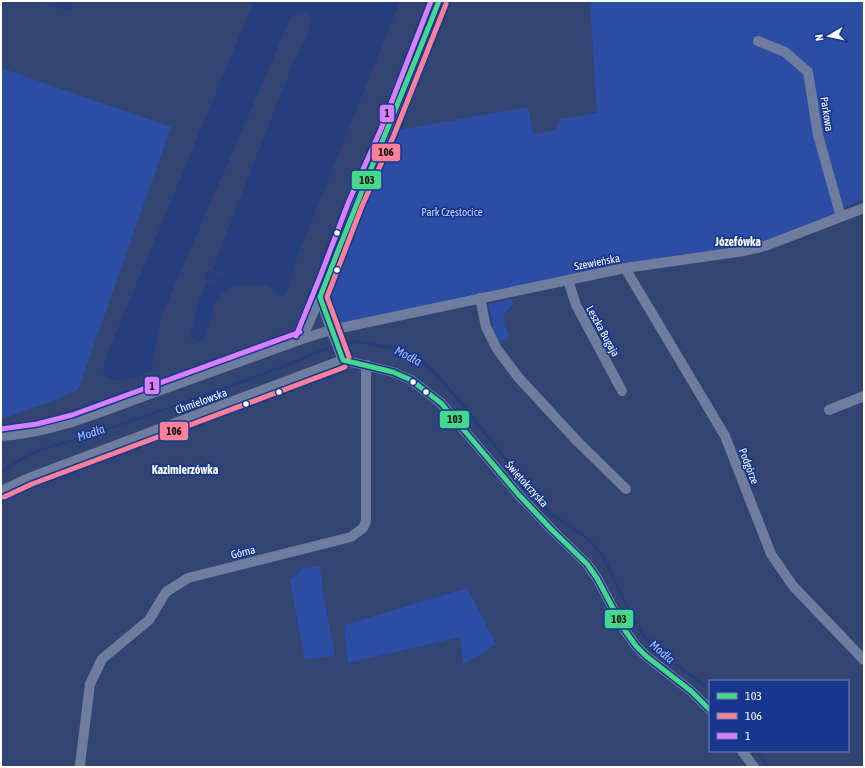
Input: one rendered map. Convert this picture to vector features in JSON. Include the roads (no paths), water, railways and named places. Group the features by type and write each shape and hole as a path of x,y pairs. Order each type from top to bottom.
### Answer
{"street":[{"path":"302,339 439,1"},
{"name":"Parkowa","path":"758,41 785,52 808,72 818,134 841,217"},
{"name":"Szewieńska","path":"1,436 50,429 302,339 333,334 480,298 625,268 744,251 765,246 864,208"},
{"name":"Podgórze","path":"625,268 725,436 771,554 793,586 864,660"},
{"name":"Leszka Bugaja","path":"568,280 576,305 622,391"},
{"path":"320,297 344,360"},
{"path":"480,298 486,327 498,349 518,377 572,436 626,489"},
{"name":"Świętokrzyska","path":"344,360 393,372 411,380 441,403 519,496 587,564 597,578 624,629 636,646 646,656 691,690 709,709"},
{"name":"Chmielowska","path":"1,491 29,478 344,360"},
{"name":"Górna","path":"80,765 90,684 102,659 149,620 166,592 188,578 352,537 363,528 366,521 367,365"},
{"path":"829,410 864,396"},
{"path":"743,752 754,767"}],"waterway":[{"name":"Modła","path":"340,344 359,342 401,350 423,362 436,374 463,405 542,506 554,516 581,533 597,548 632,616 650,643 657,650 709,689"},
{"name":"Modła","path":"1,472 37,451 160,411 289,365 335,346"},
{"name":"Modła","path":"758,752 768,767"}],"district":[{"name":"Józefówka","path":"738,242"},
{"name":"Kazimierzówka","path":"185,470"}],"park label":[{"name":"Park Częstocice","path":"452,212"}]}
